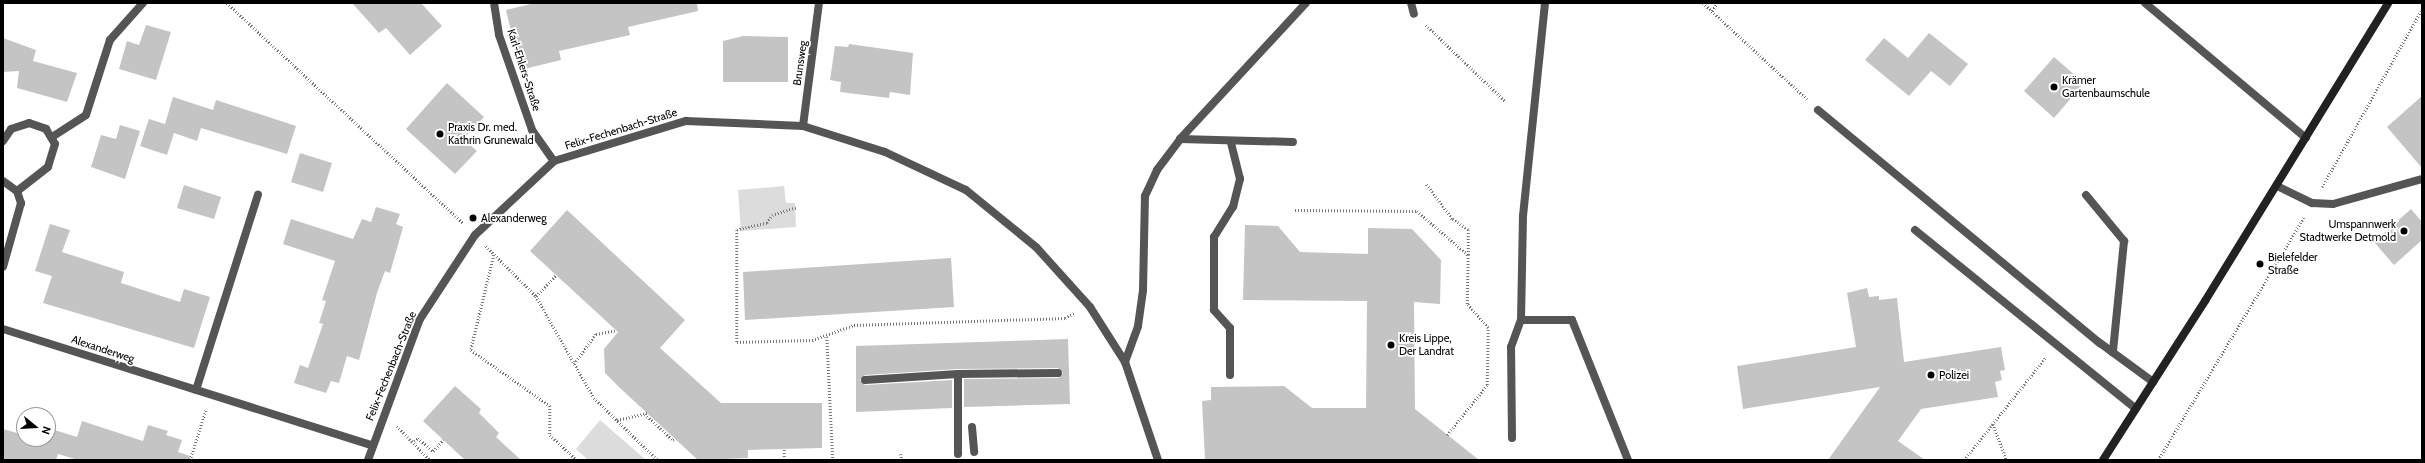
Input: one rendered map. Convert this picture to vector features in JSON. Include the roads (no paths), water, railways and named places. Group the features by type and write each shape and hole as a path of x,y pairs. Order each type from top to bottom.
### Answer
{"main road":[{"path":"2103,460 2277,186 2388,3"}],"street":[{"name":"Karl-Ehlers-Straße","path":"494,3 499,35 532,130 554,161"},
{"name":"Brunsweg","path":"803,126 819,3"},
{"path":"1125,362 1138,326 1143,290 1145,196 1157,170 1180,139 1306,3"},
{"path":"1411,3 1414,14"},
{"path":"1512,438 1511,347 1522,320 1523,216 1545,3"},
{"path":"2145,3 2306,138"},
{"path":"52,137 86,115 110,40 143,4"},
{"path":"1818,110 2113,352 2153,382"},
{"name":"Felix-Fechenbach-Straße","path":"368,460 372,445 420,319 475,235 554,161 686,122 803,126 885,152 966,190 1036,247 1090,307 1125,362 1158,460"},
{"path":"3,141 11,129 29,123 38,125 52,137 55,152 48,167 17,191"},
{"path":"1180,139 1231,142 1293,142"},
{"path":"1230,375 1230,328 1214,310 1214,237 1233,206 1240,179 1231,142"},
{"path":"2277,186 2312,203 2333,204 2422,179"},
{"path":"3,180 17,191 20,209 3,267"},
{"path":"196,390 258,195"},
{"path":"2086,195 2124,241 2113,352"},
{"path":"1915,230 2055,347 2136,409"},
{"path":"1522,320 1572,320 1628,460"},
{"name":"Alexanderweg","path":"3,329 372,445"},
{"path":"864,380 958,374 1058,373"},
{"path":"958,374 958,454"},
{"path":"972,427 974,452"}],"place":[{"name":"Krämer Gartenbaumschule","path":"2054,87"},
{"name":"Praxis Dr. med. Kathrin Grunewald","path":"440,134"},
{"name":"Alexanderweg","path":"473,218"},
{"name":"Umspannwerk Stadtwerke Detmold","path":"2404,231"},
{"name":"Bielefelder Straße","path":"2260,264"},
{"name":"Kreis Lippe, Der Landrat","path":"1391,345"},
{"name":"Polizei","path":"1931,375"}]}
